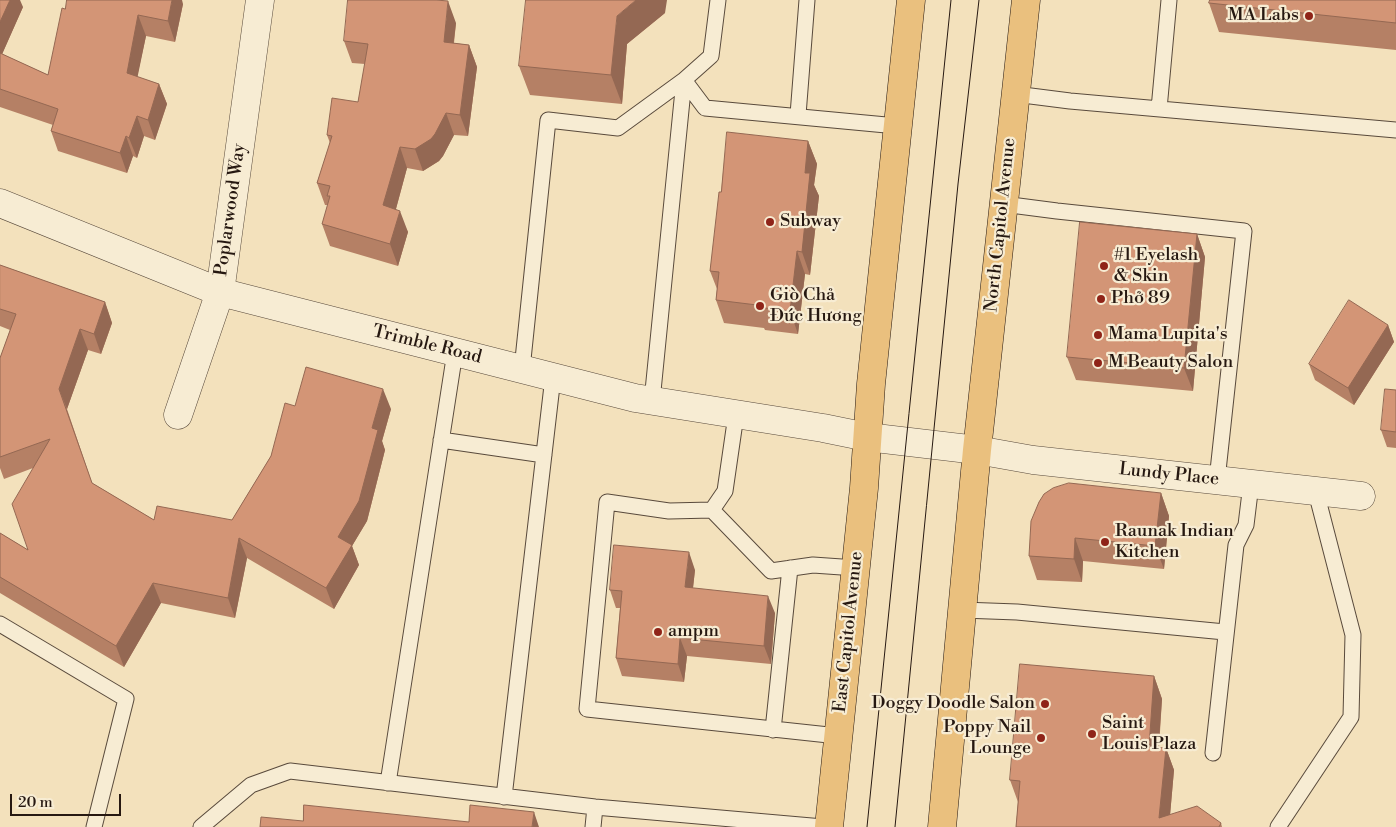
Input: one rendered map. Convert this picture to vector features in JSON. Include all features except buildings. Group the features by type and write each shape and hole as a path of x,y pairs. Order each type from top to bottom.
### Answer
{"main road":[{"path":"867,437 911,0"},
{"name":"North Capitol Avenue","path":"977,450 1026,0"},
{"name":"East Capitol Avenue","path":"829,827 856,568 867,437"},
{"path":"942,827 977,450"}],"street":[{"name":"Poplarwood Way","path":"178,415 220,292 260,0"},
{"name":"Trimble Road","path":"0,203 220,292 652,401 867,437"},
{"name":"Lundy Place","path":"867,437 977,450 1034,460 1361,496"}],"lane":[{"path":"522,369 548,120 618,128 684,80 711,56 718,0"},
{"path":"798,115 807,0"},
{"path":"1159,109 1170,0"},
{"path":"684,80 705,108 798,115 897,126"},
{"path":"652,401 684,80"},
{"path":"1015,94 1070,102 1396,130"},
{"path":"1003,204 1244,231 1216,480"},
{"path":"388,783 455,352"},
{"path":"504,796 553,377"},
{"path":"712,510 725,492 736,415"},
{"path":"441,440 544,455"},
{"path":"1212,753 1236,544 1246,525 1251,484"},
{"path":"1278,827 1351,717 1353,635 1316,492"},
{"path":"838,736 587,709 607,502 668,511 712,510 771,571 813,565 856,568"},
{"path":"774,730 790,568"},
{"path":"962,610 1017,612 1225,632"},
{"path":"0,624 126,699 94,827"},
{"path":"201,827 251,785 290,771 595,807 823,827"},
{"path":"593,827 595,807"}],"tram line":[{"path":"867,827 951,0"},
{"path":"895,827 958,184 979,0"}],"place":[{"name":"MA Labs","path":"1309,16"},
{"name":"Subway","path":"770,222"},
{"name":"#1 Eyelash & Skin","path":"1104,266"},
{"name":"Phở 89","path":"1101,299"},
{"name":"Giò Chả Đức Hương","path":"760,306"},
{"name":"Mama Lupita's","path":"1098,335"},
{"name":"M Beauty Salon","path":"1098,363"},
{"name":"Raunak Indian Kitchen","path":"1105,542"},
{"name":"ampm","path":"658,632"},
{"name":"Doggy Doodle Salon","path":"1045,704"},
{"name":"Saint Louis Plaza","path":"1092,734"},
{"name":"Poppy Nail Lounge","path":"1041,738"}]}
